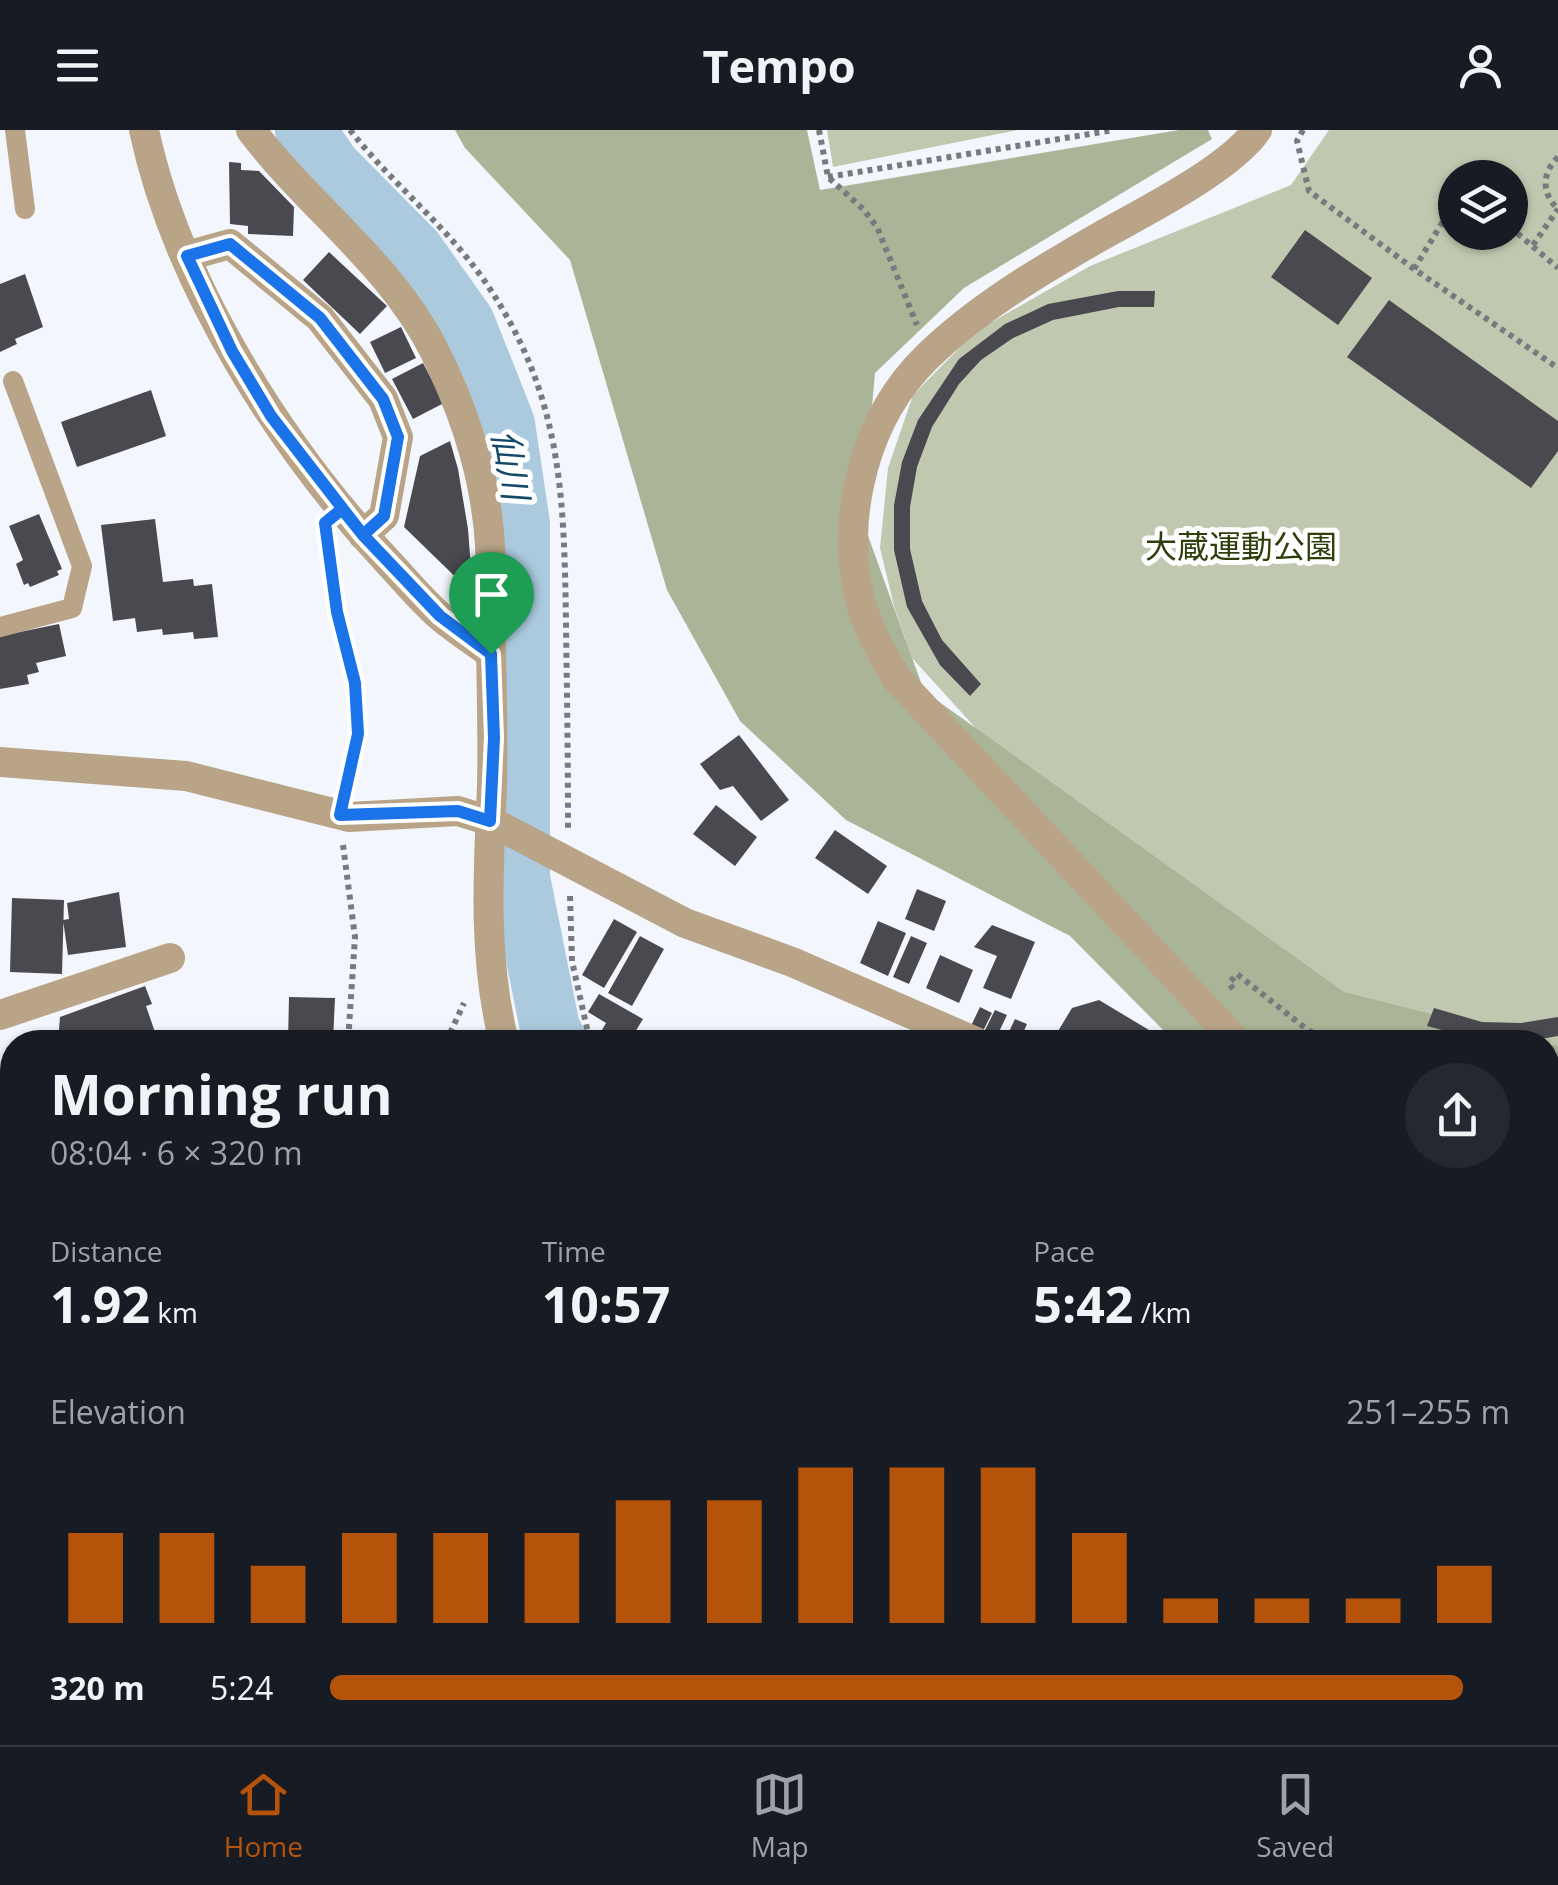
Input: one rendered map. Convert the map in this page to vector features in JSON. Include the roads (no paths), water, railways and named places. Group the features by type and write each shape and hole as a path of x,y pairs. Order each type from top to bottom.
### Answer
{"street":[{"path":"144,130 187,256 232,351 271,416 363,535 440,616 491,654"},
{"path":"251,130 286,175 367,254 389,281 433,348 464,416 490,544 494,738 489,965 502,1030"},
{"path":"1225,1030 897,679 875,640 859,596 853,521 868,446 897,396 932,353 1024,280 1180,192 1248,142 1257,130"},
{"path":"187,256 230,244 320,318 383,399 398,437 384,516 363,535"},
{"path":"0,762 186,776 340,815 458,811 490,821 685,922 792,962 948,1030"},
{"path":"0,1015 170,958"}],"lane":[{"path":"14,130 25,209"},
{"path":"0,627 72,608 82,566 13,381"}],"waterway":[{"name":"仙川","path":"305,130 331,167 414,251 465,323 505,424 520,524 520,878 551,1030"}],"park label":[{"name":"大蔵運動公園","path":"1241,547"}]}
